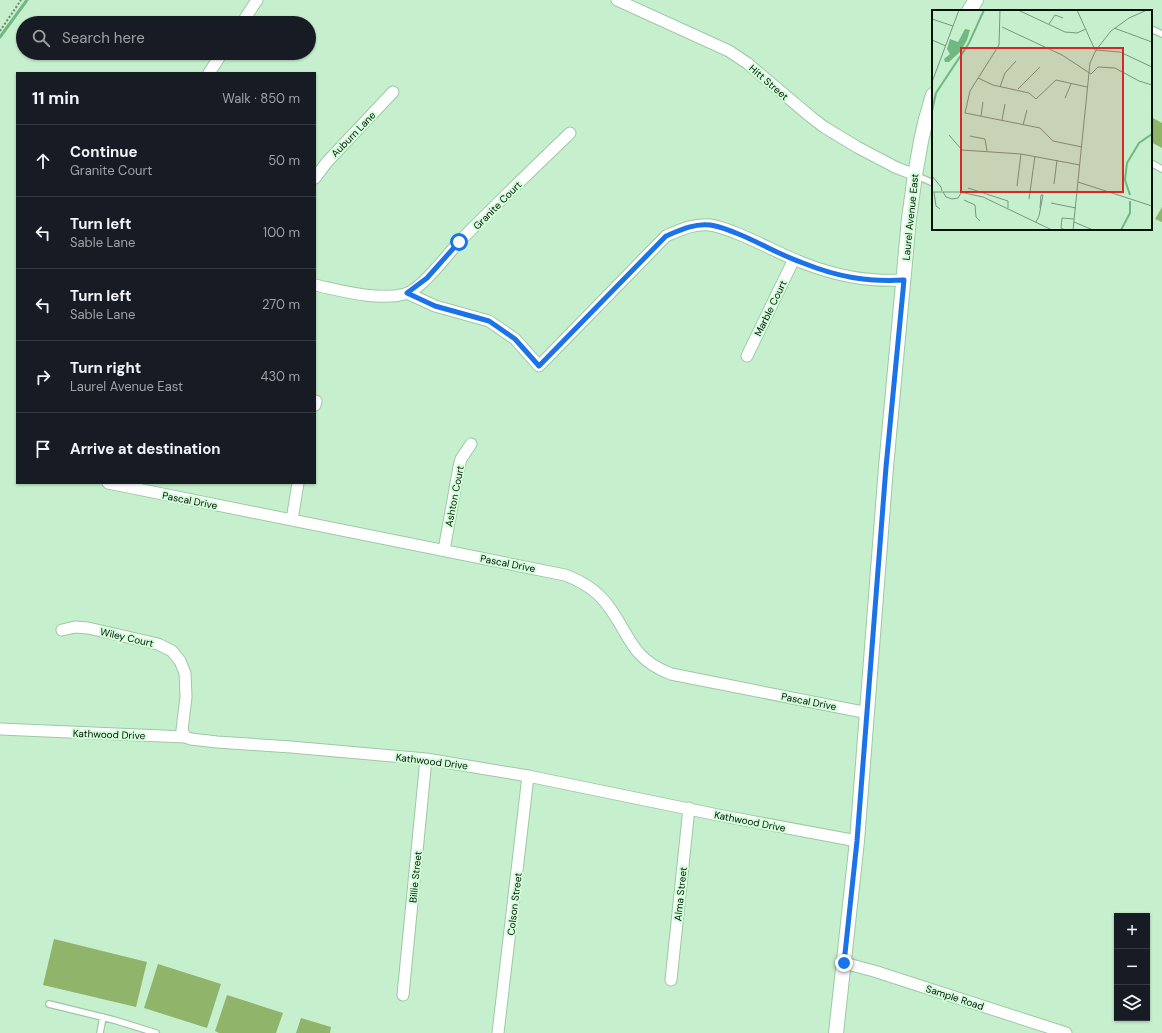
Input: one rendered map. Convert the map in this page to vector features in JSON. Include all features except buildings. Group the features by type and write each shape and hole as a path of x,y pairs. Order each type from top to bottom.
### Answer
{"street":[{"path":"247,16 257,0"},
{"name":"Hitt Street","path":"617,0 729,51 747,63 824,127 870,154 895,167 915,175"},
{"path":"962,0 967,10"},
{"path":"969,10 976,0"},
{"path":"211,72 218,60"},
{"name":"Auburn Lane","path":"316,177 337,151 393,92"},
{"name":"Laurel Avenue East","path":"836,1033 857,841 886,467 909,219 915,175 926,119 932,98"},
{"name":"Granite Court","path":"407,293 427,278 459,242 570,133"},
{"path":"316,285 386,297 407,293 435,306 489,321 515,339 539,366 666,236 685,228 709,225 723,228 814,267 846,277 865,280 904,280"},
{"name":"Marble Court","path":"747,356 794,259"},
{"name":"Ashton Court","path":"444,550 461,459 471,444"},
{"name":"Pascal Drive","path":"118,484 139,486 292,520 553,572 576,580 592,590 605,602 615,615 633,647 641,657 659,670 671,674 868,713"},
{"path":"292,520 298,484"},
{"name":"Wiley Court","path":"62,630 75,627 88,628 158,644 172,651 180,661 185,673 186,697 182,730 185,737"},
{"name":"Kathwood Drive","path":"0,729 185,737 217,742 426,759 528,776 718,815 857,841"},
{"name":"Billie Street","path":"403,994 426,759"},
{"name":"Colson Street","path":"498,1033 528,776"},
{"name":"Alma Street","path":"671,980 689,808"},
{"name":"Sample Road","path":"844,963 1066,1033"}],"lane":[{"path":"1152,29 1162,34"},
{"path":"1152,163 1162,169"},
{"path":"915,175 932,183"},
{"path":"48,1004 103,1017 156,1033"},
{"path":"100,1033 103,1017"}],"path":[{"path":"0,31 21,0"}],"waterway":[{"path":"0,37 27,0"}],"route":[{"path":"459,242 427,278 407,293 435,306 489,321 515,339 539,366 666,236 685,228 709,225 723,228 754,240 802,263 846,277 865,280 904,280 886,467 857,841 844,963"}]}
